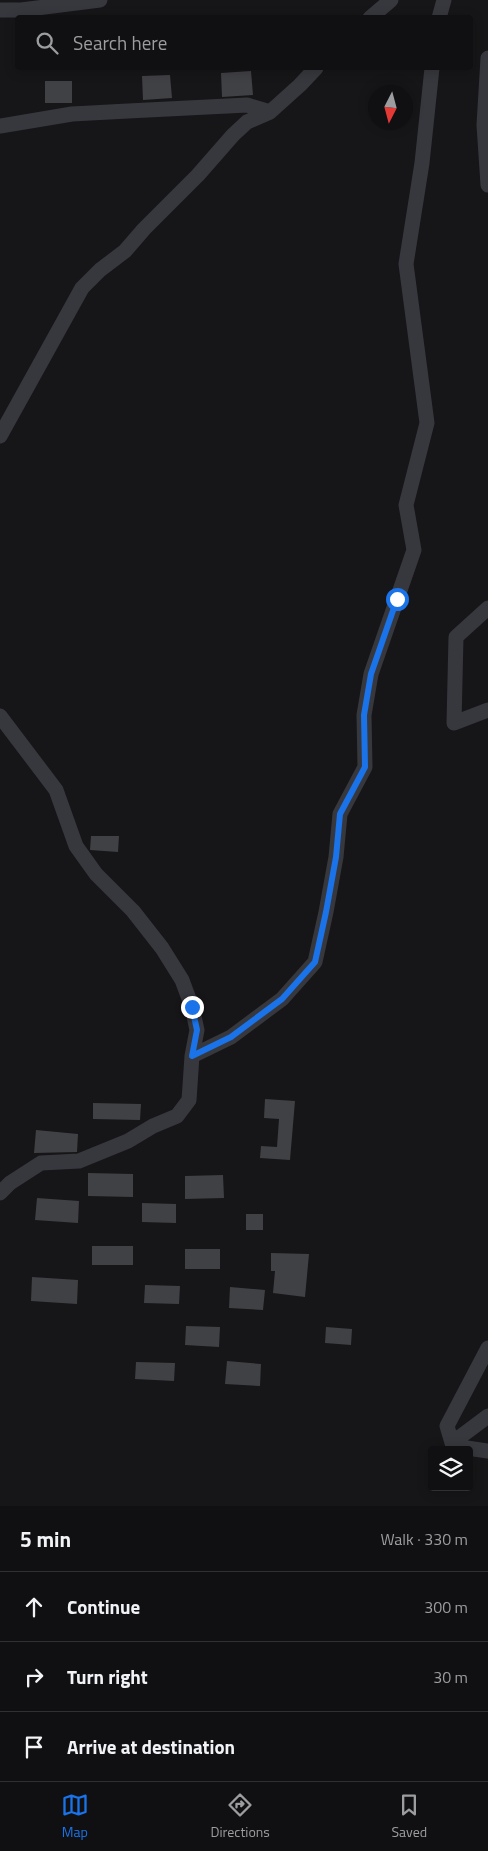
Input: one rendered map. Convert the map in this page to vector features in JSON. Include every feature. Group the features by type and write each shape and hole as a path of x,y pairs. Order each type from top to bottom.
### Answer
{"street":[{"path":"0,10 21,10 100,0"},
{"path":"373,15 390,0"},
{"path":"440,15 444,0"},
{"path":"488,58 484,125 488,185"},
{"path":"0,436 82,288 100,270 125,251 144,229 198,175 233,135 247,122 270,112 314,70"},
{"path":"192,1056 231,1037 282,999 315,962 334,866 340,814 365,767 364,715 371,674 414,550 406,505 427,423 406,264 422,163 432,70"},
{"path":"0,126 72,114 128,111 247,106 270,112"},
{"path":"488,608 456,637 454,723 488,710"},
{"path":"0,716 56,790 76,846 96,874 133,911 162,948 182,980 192,1007 197,1030 192,1056 189,1100 177,1116 154,1126 128,1141 79,1161 41,1163 10,1183 0,1193"},
{"path":"452,1443 447,1426 488,1348"},
{"path":"452,1443 488,1416"},
{"path":"452,1443 467,1448 488,1451"}],"building":[{"path":"251,71 253,95 222,97 221,73"},
{"path":"170,75 172,98 143,100 142,76"},
{"path":"45,81 72,81 72,103 45,103"},
{"path":"91,836 119,836 118,852 90,850"},
{"path":"265,1099 295,1101 290,1160 260,1158 261,1146 277,1147 279,1119 264,1118"},
{"path":"93,1103 141,1104 140,1120 93,1119"},
{"path":"36,1130 78,1134 77,1152 34,1153"},
{"path":"88,1173 133,1174 133,1197 88,1196"},
{"path":"223,1175 224,1198 185,1199 185,1176"},
{"path":"37,1198 79,1201 78,1223 35,1220"},
{"path":"142,1203 176,1204 176,1223 142,1222"},
{"path":"246,1214 263,1214 263,1230 246,1230"},
{"path":"92,1246 133,1246 133,1265 92,1265"},
{"path":"185,1249 220,1249 220,1269 185,1269"},
{"path":"271,1253 309,1254 305,1297 273,1293 275,1271 271,1271"},
{"path":"32,1277 78,1280 77,1304 31,1301"},
{"path":"145,1285 180,1286 179,1304 144,1303"},
{"path":"230,1287 265,1290 263,1310 229,1308"},
{"path":"186,1326 220,1327 219,1347 185,1345"},
{"path":"326,1327 352,1329 351,1345 325,1343"},
{"path":"227,1361 261,1364 260,1386 225,1384"},
{"path":"136,1362 175,1363 174,1381 135,1379"}],"route":[{"path":"192,1007 197,1030 192,1056 231,1037 282,999 315,962 336,857 340,814 365,767 364,715 371,674 397,599"}]}
